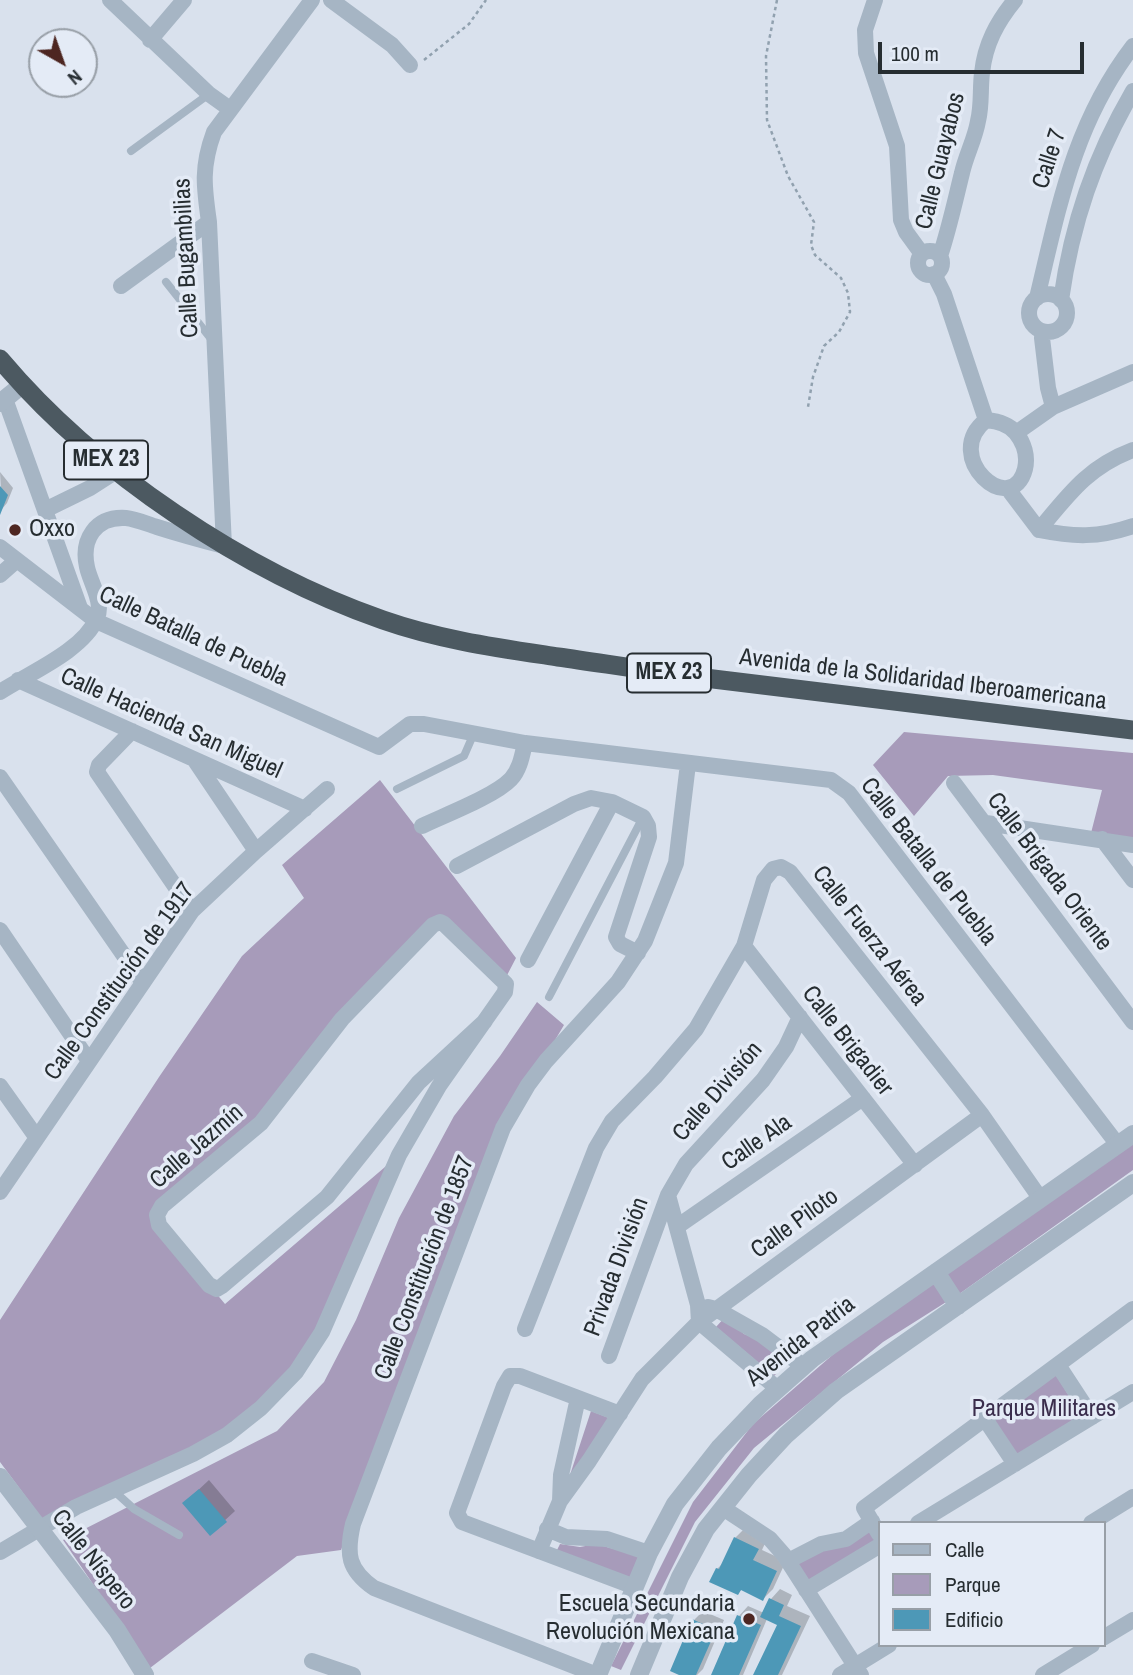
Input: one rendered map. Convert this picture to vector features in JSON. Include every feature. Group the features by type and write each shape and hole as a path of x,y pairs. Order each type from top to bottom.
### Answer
{"highway":[{"name":"Avenida de la Solidaridad Iberoamericana","path":"0,359 22,385 83,442 223,547 265,569 381,620 466,642 657,672 1133,730"}],"street":[{"path":"110,0 150,40 230,110"},
{"path":"150,40 184,0"},
{"name":"Calle Bugambilias","path":"223,547 209,222 203,181 206,154 215,132 230,110 312,0"},
{"path":"331,0 393,45 410,65"},
{"path":"875,0 864,30 866,53 897,146 901,220 922,254"},
{"name":"Calle Guayabos","path":"940,256 962,170 976,133 986,50 991,35 1015,0"},
{"name":"Calle 7","path":"1037,298 1071,162 1102,93 1133,46"},
{"name":"Calle 7","path":"1061,300 1065,270 1082,201 1098,158 1133,91"},
{"path":"121,286 209,222"},
{"path":"930,251 940,256 940,269 934,274 925,274 919,268 918,262 922,254 930,251"},
{"path":"934,274 944,294 986,421"},
{"path":"1050,295 1061,300 1067,314 1065,323 1057,330 1046,332 1036,329 1029,312 1032,303 1037,298 1050,295"},
{"path":"1046,332 1042,338 1053,407"},
{"path":"1016,433 1053,407 1133,372"},
{"path":"22,385 2,401 80,608"},
{"path":"986,421 1000,423 1016,433 1024,447 1026,464 1019,480 1007,489"},
{"path":"986,421 974,436 971,446 973,463 989,484 1007,489 1039,530 1069,536 1108,535 1133,526"},
{"path":"1039,530 1086,477 1106,461 1133,450"},
{"path":"45,510 90,488 117,470"},
{"path":"0,692 69,650 96,621 99,606 86,566 85,547 92,531 103,522 126,518 223,547"},
{"name":"Calle Batalla de Puebla","path":"0,547 96,621 379,747 410,724 424,724 525,743 831,780 849,793 1118,1145"},
{"path":"0,575 17,561"},
{"name":"Calle Hacienda San Miguel","path":"18,680 305,809"},
{"path":"132,731 99,765 97,772 192,911"},
{"path":"422,826 496,790 510,779 521,763 525,743"},
{"path":"196,762 256,851"},
{"name":"Calle Constitución de 1857","path":"597,1675 374,1588 363,1581 353,1569 348,1544 353,1524 503,1128 528,1085 546,1061 618,982 638,953 656,917 676,863 688,764"},
{"path":"0,778 143,983"},
{"name":"Calle Brigada Oriente","path":"954,783 1133,1022"},
{"name":"Calle Constitución de 1917","path":"0,1192 192,911 327,789"},
{"path":"457,866 574,804 591,798 612,802 643,817 648,826 649,837 616,937 620,944 638,953"},
{"path":"528,960 612,802"},
{"path":"986,824 1133,845"},
{"path":"1102,839 1133,880"},
{"name":"Calle Fuerza Aérea","path":"525,1329 596,1148 612,1121 655,1077 696,1028 744,946 764,880 773,869 781,867 790,873 982,1115 1040,1198"},
{"name":"Calle Jazmín","path":"0,1552 76,1507 193,1454 228,1435 261,1408 296,1372 322,1332 399,1155 439,1086 485,1021 505,992 506,984 444,925 436,923 342,1019 261,1123 162,1206 157,1215 159,1225 209,1285 217,1289 327,1197 419,1082 485,1021"},
{"path":"0,930 89,1061"},
{"name":"Calle Brigadier","path":"744,946 915,1165"},
{"name":"Calle División","path":"668,1195 686,1164 763,1080 786,1047 800,1017"},
{"path":"0,1087 37,1138"},
{"name":"Calle Ala","path":"678,1226 863,1098"},
{"name":"Calle Piloto","path":"560,1502 642,1379 699,1313 716,1309 982,1115"},
{"name":"Avenida Patria","path":"597,1675 649,1553 675,1504 719,1448 803,1366 1133,1134"},
{"path":"639,1675 680,1577 706,1529 749,1475 811,1411 1133,1183"},
{"path":"668,1195 699,1313 778,1389"},
{"name":"Privada División","path":"609,1356 668,1195"},
{"path":"936,1272 958,1306"},
{"path":"716,1309 762,1335 803,1366"},
{"path":"788,1561 821,1544 846,1539 875,1528 864,1508 1133,1309"},
{"path":"1058,1365 1092,1417"},
{"path":"620,1414 520,1376 510,1376 458,1510 458,1517 462,1522 635,1587"},
{"path":"921,1521 1133,1392"},
{"path":"539,1551 560,1502 561,1475 578,1398"},
{"path":"985,1419 1015,1464"},
{"name":"Calle Níspero","path":"0,1477 117,1630 145,1675"},
{"path":"1094,1521 1133,1497"},
{"path":"723,1508 770,1539 788,1561 858,1670"},
{"path":"547,1530 566,1537 607,1539 649,1553"},
{"path":"806,1590 878,1547"},
{"path":"1105,1637 1133,1620"},
{"path":"840,1675 858,1670 887,1647"},
{"path":"1043,1675 1069,1669 1090,1647"},
{"path":"312,1661 353,1675"}],"lane":[{"path":"131,151 209,94"},
{"path":"166,282 215,343"},
{"path":"397,789 464,756 474,733"},
{"path":"549,997 643,817"},
{"path":"113,1490 134,1509 179,1535"}],"path":[{"path":"410,65 430,57 470,24 486,0"},
{"path":"777,0 766,56 766,120 788,176 814,222 811,245 815,255 841,278 848,293 850,312 839,332 824,346 813,377 808,407"}],"green space":[{"path":"904,732 1133,753 1133,839 1091,833 1102,790 993,775 948,776 914,816 873,765"},
{"path":"380,780 516,958 504,981 441,923 342,1019 261,1123 159,1211 159,1225 225,1304 399,1155 296,1372 193,1454 46,1524 0,1462 0,1320 159,1077 242,956 304,898 282,865"},
{"path":"537,1002 564,1025 503,1128 341,1550 297,1556 150,1668 63,1540 277,1431 324,1382 356,1320 399,1218 454,1116"},
{"path":"1133,1144 1133,1170 962,1292 883,1342 754,1448 695,1522 621,1670 611,1666 693,1502 753,1424 844,1345"},
{"path":"725,1317 744,1334 759,1340 788,1362 774,1376 716,1327"},
{"name":"Parque Militares","path":"1054,1372 1081,1415 1016,1456 992,1417"},
{"path":"591,1411 609,1418 569,1478"},
{"path":"872,1521 878,1544 806,1590 789,1563"},
{"path":"560,1544 580,1547 596,1544 643,1557 633,1582 555,1554"}],"building":[{"path":"0,486 8,495 0,515"},
{"path":"199,1489 227,1522 210,1536 182,1503"},
{"path":"734,1537 759,1549 753,1560 777,1571 763,1601 741,1590 738,1595 709,1582 716,1568 719,1569"},
{"path":"769,1598 784,1605 779,1616 801,1626 778,1675 753,1675 777,1625 760,1617"},
{"path":"737,1615 761,1625 739,1675 711,1675"},
{"path":"692,1619 716,1630 696,1675 679,1675 670,1671"}],"place":[{"name":"Oxxo","path":"15,530"},
{"name":"Escuela Secundaria Revolución Mexicana","path":"749,1619"}]}
